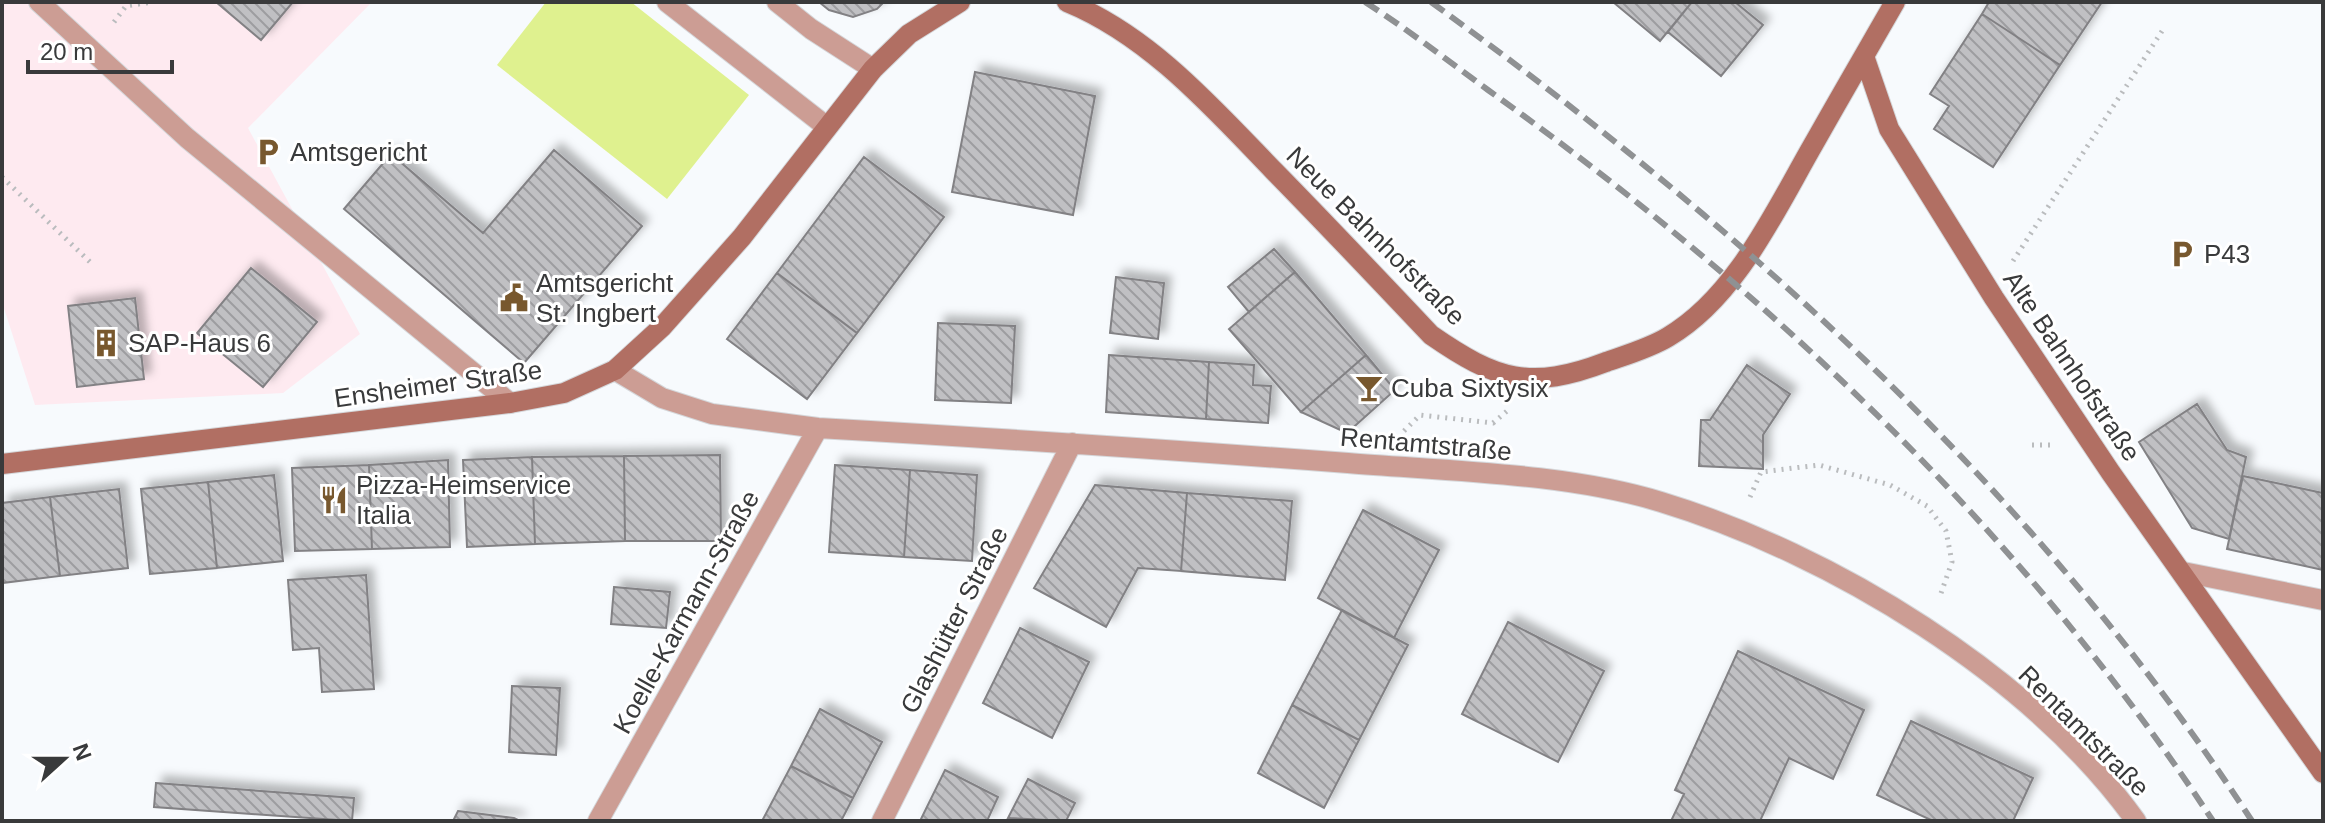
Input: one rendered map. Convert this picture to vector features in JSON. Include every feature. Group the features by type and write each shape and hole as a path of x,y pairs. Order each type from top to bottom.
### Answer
{"main road":[{"name":"Ensheimer Straße","path":"2,464 510,403 564,393 615,370 662,327 742,237 873,69 909,34 957,2"},
{"name":"Neue Bahnhofstraße","path":"1067,2 1093,13 1146,49 1207,102 1431,335 1473,364 1506,377 1547,378 1632,353 1669,337 1721,292 1777,208 1895,2"},
{"name":"Alte Bahnhofstraße","path":"1864,56 1889,129 1994,298 2111,473 2323,773"}],"street":[{"path":"39,2 187,138 510,403"},
{"path":"667,2 827,127"},
{"path":"777,2 811,29 873,69"},
{"name":"Rentamtstraße","path":"615,370 662,398 712,414 818,428 1072,443 1545,481 1657,501 1736,527 1844,579 1928,627 2031,708 2122,801 2136,821"},
{"name":"Koelle-Karmann-Straße","path":"598,821 818,428"},
{"name":"Glashütter Straße","path":"882,821 1072,443"},
{"path":"2183,572 2323,600"}],"path":[{"path":"93,51 126,6 152,2"},
{"path":"1994,298 2021,246 2164,28"},
{"path":"2,177 90,262"},
{"path":"1420,415 1493,423"},
{"path":"1736,527 1761,472 1819,465 1890,485 1927,506 1946,531 1952,562 1928,627"}],"shaded area":[{"path":"2,2 372,2 248,128 360,334 283,393 35,405 2,302"}],"green space":[{"path":"546,2 631,2 749,95 667,199 497,65"}],"building":[{"path":"216,2 293,2 261,40"},
{"path":"819,2 884,2 877,9 853,17 829,10"},
{"path":"1613,2 1692,2 1660,41"},
{"path":"1692,2 1735,2 1763,25 1721,76 1668,32"},
{"path":"1989,2 2102,2 2060,65 1982,14"},
{"path":"1982,14 2060,65 1993,167 1934,129 1949,106 1930,94"},
{"path":"975,72 1095,96 1073,215 952,192"},
{"name":"Amtsgericht St. Ingbert","path":"554,150 642,226 524,363 344,209 391,154 483,233"},
{"path":"864,157 944,217 857,333 777,273"},
{"path":"1274,249 1295,272 1249,312 1228,287"},
{"path":"251,268 317,322 263,387 197,333"},
{"path":"1295,272 1366,355 1301,412 1229,329"},
{"path":"777,273 857,333 807,399 727,339"},
{"path":"1116,277 1164,283 1158,339 1110,333"},
{"name":"SAP-Haus 6","path":"135,298 144,379 77,387 68,306"},
{"path":"938,323 1015,326 1011,403 935,400"},
{"path":"1109,355 1209,362 1206,419 1106,412"},
{"path":"1366,355 1395,390 1347,433 1301,412"},
{"path":"1209,362 1254,365 1253,385 1271,386 1268,423 1206,419"},
{"path":"1747,365 1790,394 1763,435 1763,469 1699,466 1701,420 1710,420"},
{"path":"2197,404 2227,450 2246,457 2229,539 2192,528 2139,442"},
{"path":"720,455 721,541 625,541 624,456"},
{"path":"624,456 625,541 535,544 532,457"},
{"path":"532,457 535,544 467,547 463,460"},
{"path":"448,460 450,547 372,549 369,465"},
{"path":"369,465 372,549 295,551 292,468"},
{"path":"835,465 910,470 904,557 829,552"},
{"path":"910,470 977,475 972,561 904,557"},
{"path":"274,475 283,561 217,568 208,482"},
{"path":"2243,476 2323,493 2323,570 2227,549"},
{"path":"208,482 217,568 150,574 141,489"},
{"path":"1095,485 1187,493 1181,571 1138,568 1106,627 1034,588"},
{"path":"119,489 128,568 60,576 50,497"},
{"path":"1187,493 1292,501 1285,580 1181,571"},
{"path":"50,497 60,576 2,583 2,503"},
{"path":"1363,510 1439,550 1394,638 1318,598"},
{"path":"366,575 374,689 322,692 319,648 293,650 288,580"},
{"path":"614,587 670,592 666,628 611,624"},
{"path":"1342,610 1408,645 1359,740 1292,705"},
{"path":"1508,622 1604,671 1558,762 1462,714"},
{"path":"1020,628 1089,662 1052,738 983,703"},
{"path":"1738,651 1864,710 1833,779 1789,758 1760,821 1671,821 1684,794 1675,790"},
{"path":"512,686 560,688 556,755 509,752"},
{"path":"1292,705 1359,740 1324,808 1258,773"},
{"path":"820,709 882,742 853,798 791,766"},
{"path":"1911,721 2033,778 2013,821 1933,821 1877,795"},
{"path":"791,766 853,798 841,821 762,821"},
{"path":"945,770 998,797 987,821 920,821"},
{"path":"1028,779 1075,803 1066,821 1008,818"},
{"path":"156,783 354,798 352,821 154,807"},
{"path":"458,811 514,818 520,821 453,821"}],"railway":[{"path":"1365,2 1592,167 1693,248 1790,333 1884,422 1974,515 2059,613 2139,715 2213,821"},
{"path":"1431,2 1548,89 1662,180 1773,275 1879,374 1981,478 2078,587 2168,701 2252,821"}],"place":[{"name":"Amtsgericht","path":"268,152"},
{"name":"P43","path":"2182,254"},
{"name":"Amtsgericht St. Ingbert","path":"514,298"},
{"name":"SAP-Haus 6","path":"106,343"},
{"name":"Cuba Sixtysix","path":"1369,388"},
{"name":"Pizza-Heimservice Italia","path":"334,500"}]}
